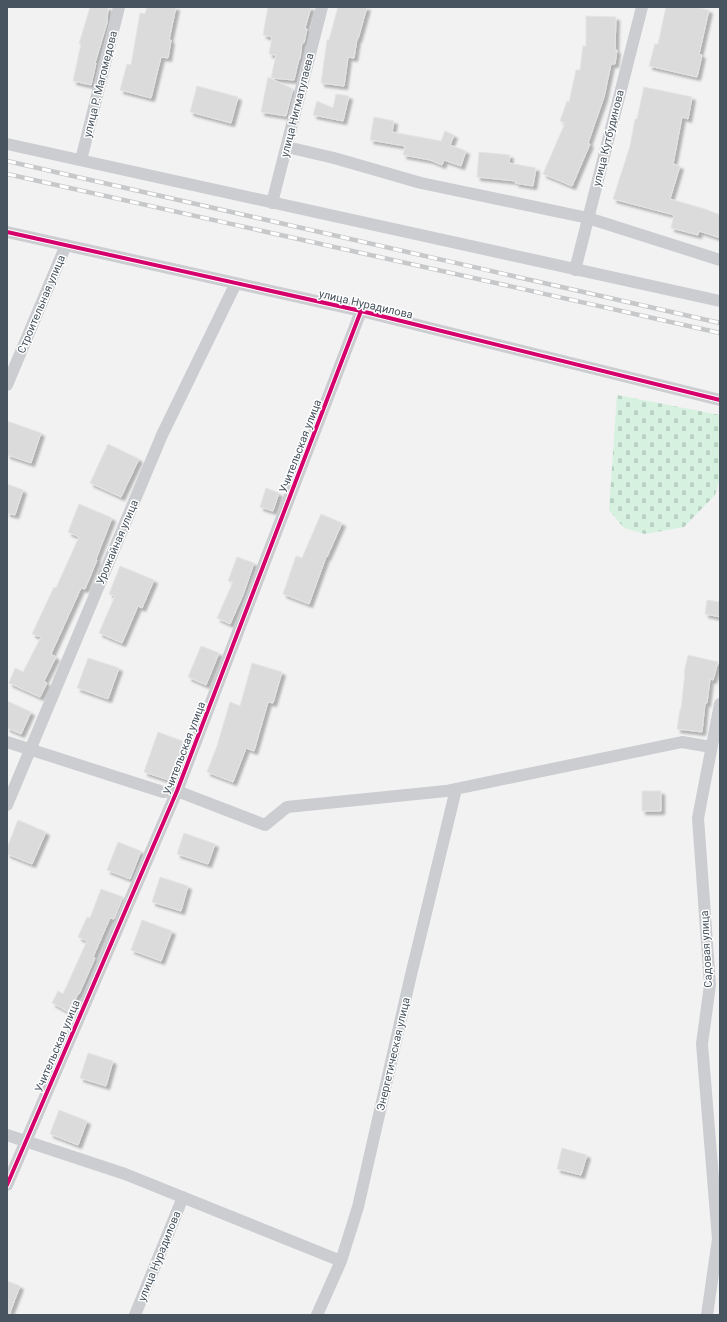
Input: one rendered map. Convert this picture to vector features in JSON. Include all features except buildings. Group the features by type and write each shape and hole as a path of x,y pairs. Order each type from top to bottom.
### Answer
{"street":[{"name":"улица Р. Магомедова","path":"82,160 119,7"},
{"name":"улица Нигматулаева","path":"272,203 322,7"},
{"name":"улица Кутбудинова","path":"575,270 642,7"},
{"path":"7,144 720,301"},
{"path":"287,147 334,158 421,184 588,218 720,260"},
{"name":"улица Нурадилова","path":"7,232 361,311 720,400"},
{"name":"Строительная улица","path":"7,385 66,245"},
{"name":"Урожайная улица","path":"7,806 162,435 236,283"},
{"name":"Учительская улица","path":"7,1186 177,791 361,311"},
{"name":"Садовая улица","path":"707,1315 718,1239 702,1044 710,984 698,818 720,704"},
{"path":"7,742 163,792 177,791 265,825 287,807 446,791 682,742 711,747"},
{"name":"Энергетическая улица","path":"317,1315 341,1261 358,1207 410,979 456,789"},
{"path":"7,1135 125,1174 341,1261"},
{"name":"улица Нурадилова","path":"135,1315 183,1197"}],"green space":[{"path":"617,395 720,415 720,477 715,495 684,527 645,534 624,528 609,510"}],"railway":[{"path":"7,161 720,323"},
{"path":"7,174 720,333"}],"cycle path":[{"path":"7,232 361,311 720,400"},
{"path":"7,1185 177,791 361,311"}]}
